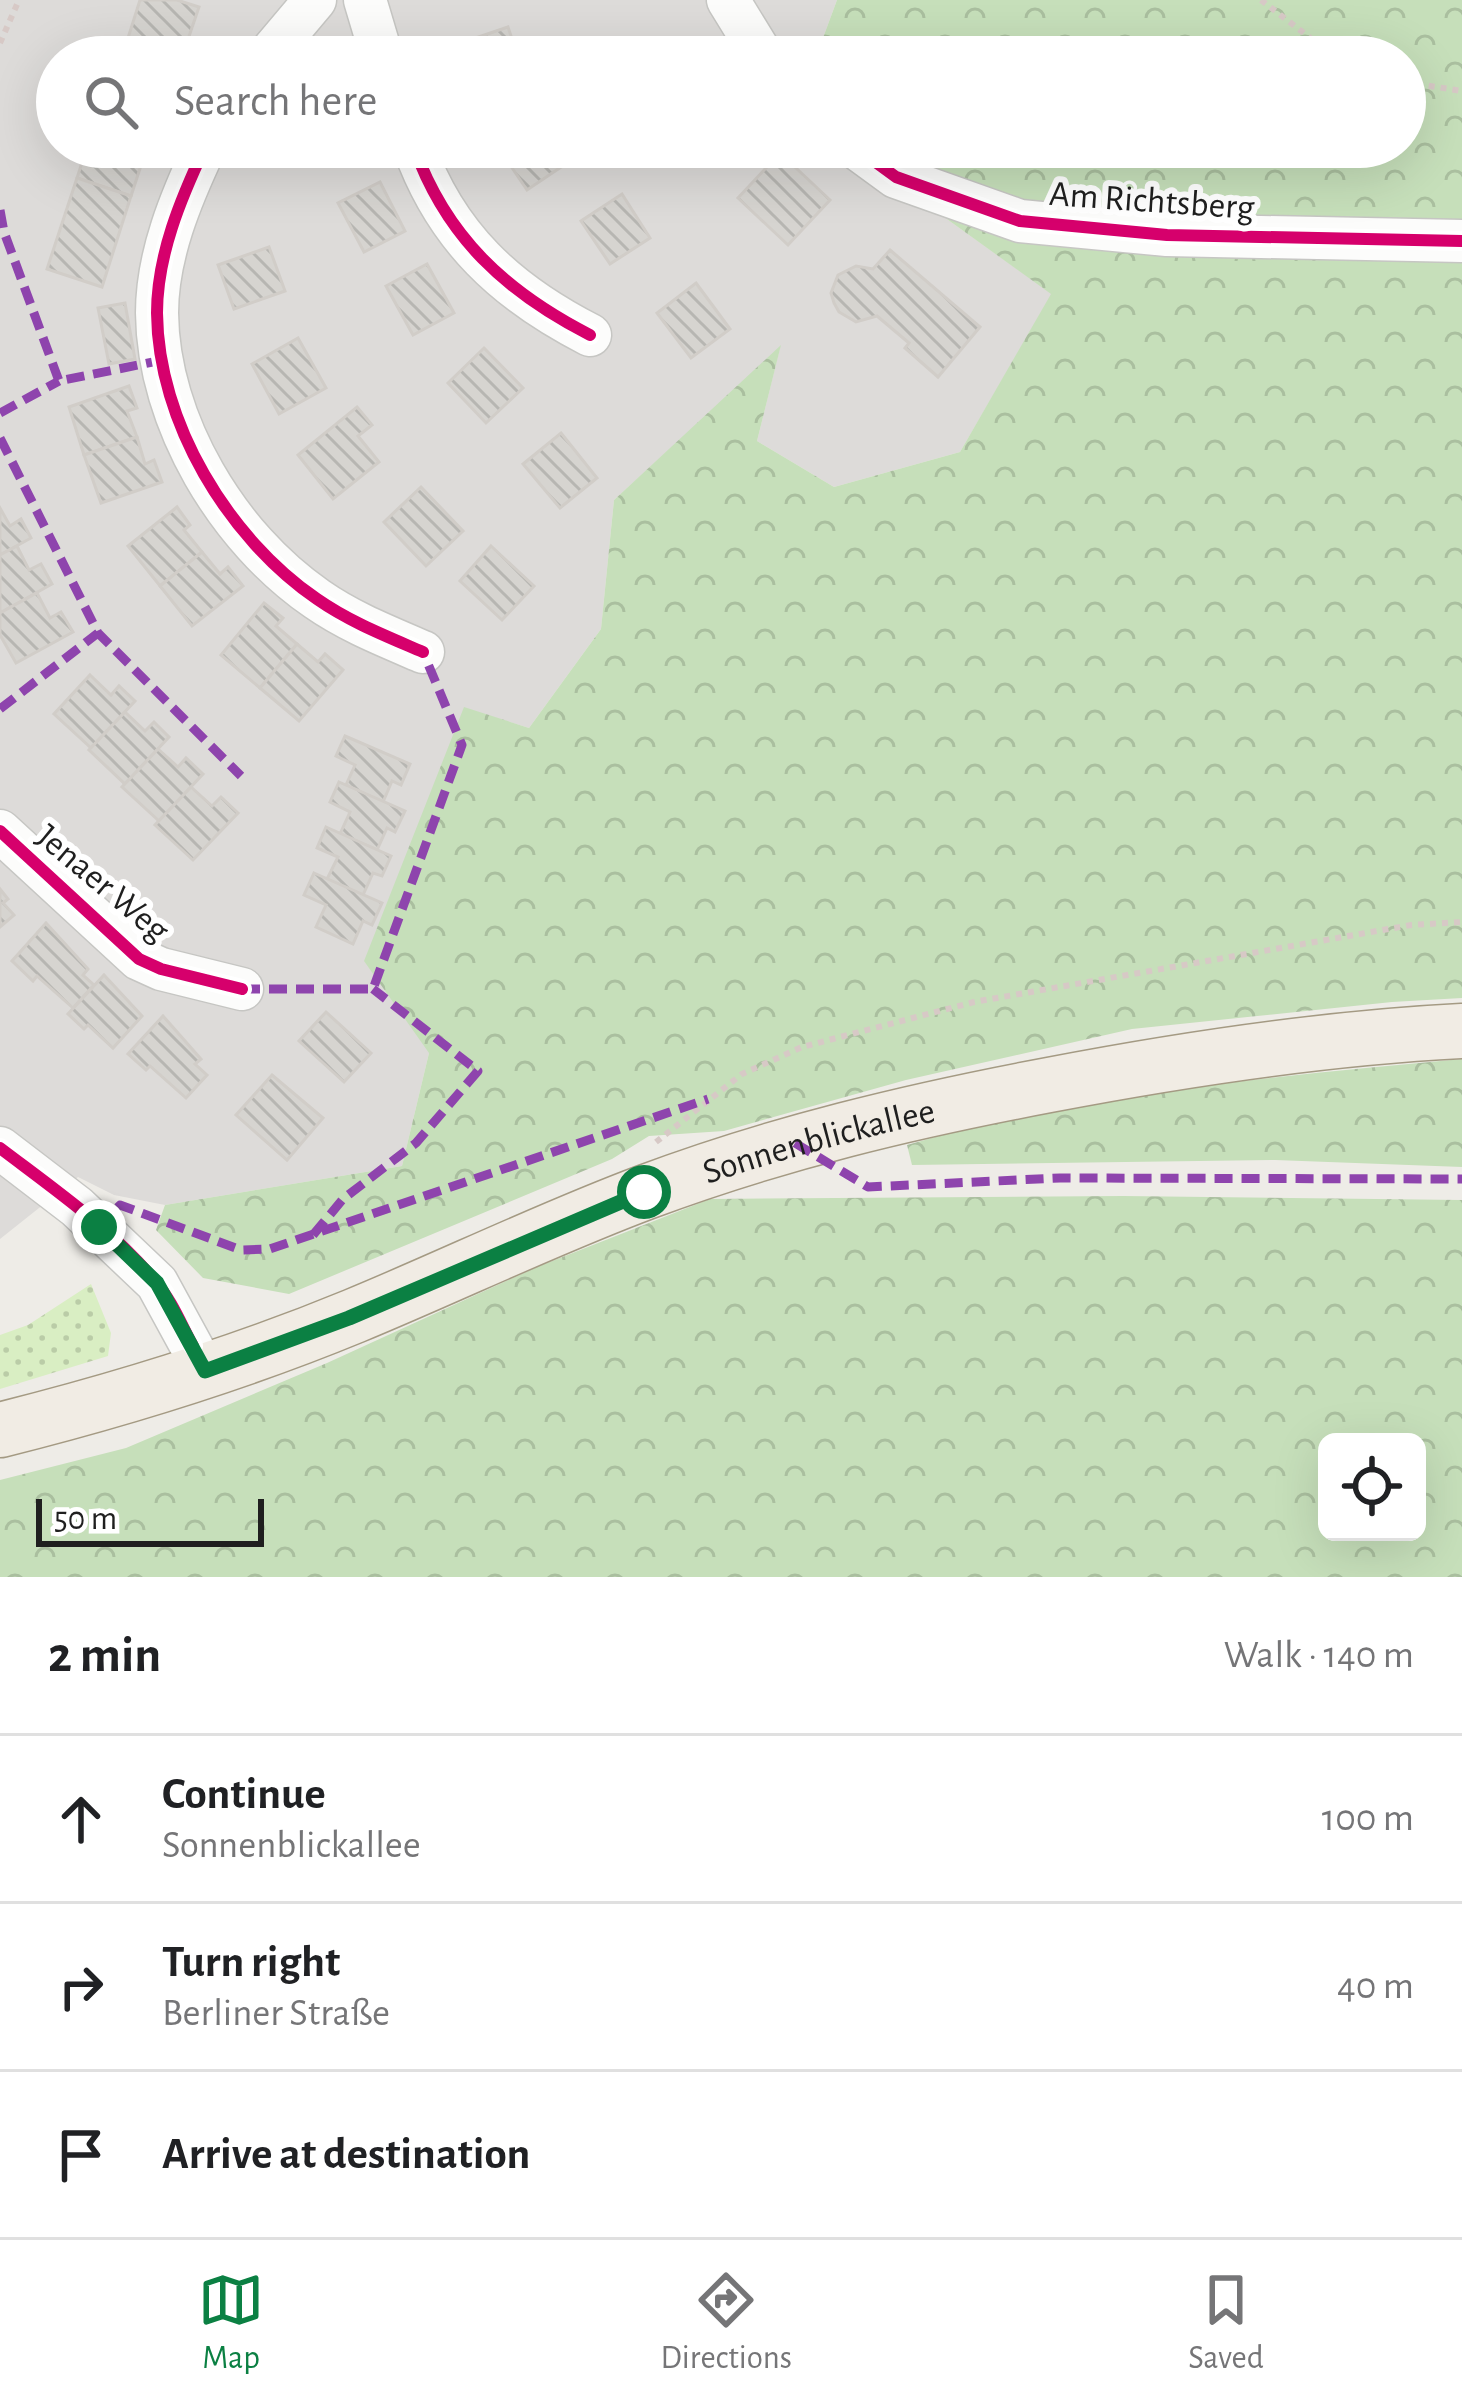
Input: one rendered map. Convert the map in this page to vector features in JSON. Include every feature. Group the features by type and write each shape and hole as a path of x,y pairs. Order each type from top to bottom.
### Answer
{"main road":[{"name":"Sonnenblickallee","path":"0,1430 205,1371 349,1318 644,1192 892,1116 1176,1060 1382,1035 1462,1031"}],"street":[{"path":"285,36 315,0"},
{"path":"365,0 376,36"},
{"path":"728,0 750,36"},
{"path":"196,168 174,220 157,314 168,382 192,448 221,500 289,578 356,624 423,652"},
{"path":"421,168 463,241 553,316 590,335"},
{"name":"Am Richtsberg","path":"884,168 896,177 1020,221 1168,235 1462,241"},
{"name":"Jenaer Weg","path":"0,831 139,959 242,989"},
{"path":"0,1148 77,1207 157,1283 205,1371"}],"path":[{"path":"0,43 19,0"},
{"path":"1261,0 1308,36"},
{"path":"1426,85 1462,91"}],"shaded area":[{"path":"0,0 837,0 824,36 36,36 36,168 922,168 944,217 1052,294 960,452 834,487 757,441 780,348 614,500 601,629 529,728 464,708 429,1053 402,1166 165,1205 114,1195 78,1177 0,1239"}],"green space":[{"path":"837,0 1462,0 1462,998 1132,1029 906,1080 724,1131 649,1136 612,1159 289,1294 203,1278 156,1230 165,1205 402,1166 429,1053 364,961 464,707 529,728 601,629 614,500 781,345 757,441 834,487 960,452 1051,294 944,217 922,168 1426,168 1426,36 824,36"},
{"path":"1462,1059 1462,1167 1275,1160 912,1165 907,1145 1113,1099"},
{"path":"710,1199 1462,1200 1462,1577 0,1577 0,1480 126,1448 537,1267"},
{"path":"91,1284 111,1333 108,1356 0,1389 0,1335 28,1325"}],"building":[{"path":"140,0 177,0 199,7 189,36 129,36"},
{"path":"508,27 511,36 482,36"},
{"path":"80,168 140,168 131,196 77,178"},
{"path":"512,168 560,168 527,190"},
{"path":"766,168 796,168 830,200 788,245 738,198"},
{"path":"77,178 131,196 102,287 47,269"},
{"path":"380,182 405,231 364,252 338,203"},
{"path":"622,194 650,238 610,264 581,221"},
{"path":"269,247 285,291 234,309 218,265"},
{"path":"890,250 980,327 938,377 877,316 856,322 834,303 831,293 838,275 856,266 873,269"},
{"path":"427,264 454,313 413,335 386,286"},
{"path":"696,283 730,329 691,358 657,313"},
{"path":"125,303 135,359 109,364 98,308"},
{"path":"298,338 326,388 279,414 252,364"},
{"path":"484,348 523,388 486,423 448,383"},
{"path":"129,386 137,408 127,411 137,437 84,455 69,407"},
{"path":"357,407 372,425 358,436 379,462 333,499 298,455"},
{"path":"561,433 597,478 560,508 523,464"},
{"path":"137,437 145,464 154,460 162,482 101,503 84,455"},
{"path":"421,487 463,531 426,566 384,522"},
{"path":"177,507 190,525 184,530 202,552 160,586 128,546"},
{"path":"0,508 10,526 21,519 31,538 0,555"},
{"path":"17,546 29,570 41,564 52,584 0,613 0,555"},
{"path":"491,546 534,586 502,620 460,581"},
{"path":"202,552 220,574 228,567 243,586 192,626 160,586"},
{"path":"37,593 50,618 61,612 73,632 16,663 0,635 0,613"},
{"path":"264,603 283,618 276,626 297,644 260,688 221,655"},
{"path":"297,644 318,662 325,654 343,670 299,721 260,688"},
{"path":"90,675 111,695 119,686 135,701 91,748 54,714"},
{"path":"125,712 145,731 154,722 169,737 125,784 89,750"},
{"path":"345,736 410,764 401,785 392,781 383,802 346,785 355,765 336,756"},
{"path":"158,749 178,767 186,758 203,774 159,821 122,787"},
{"path":"339,782 405,811 395,832 387,828 377,850 340,834 350,812 330,802"},
{"path":"191,787 212,806 221,797 238,813 193,860 155,825"},
{"path":"326,827 391,856 382,876 373,873 363,895 327,879 338,857 317,848"},
{"path":"314,873 382,903 372,925 363,921 353,944 316,927 326,905 304,895"},
{"path":"0,889 8,899 3,903 14,915 0,927"},
{"path":"46,923 88,969 83,975 94,985 73,1008 12,961"},
{"path":"104,975 142,1016 113,1048 68,1014"},
{"path":"326,1012 371,1053 344,1082 299,1041"},
{"path":"163,1016 201,1059 195,1064 207,1075 186,1098 150,1066 146,1070 128,1054"},
{"path":"272,1075 323,1118 287,1160 236,1115"}],"marked path":[{"path":"0,210 59,381 163,360"},
{"path":"0,413 59,381"},
{"path":"0,438 98,633 241,776"},
{"path":"0,709 98,633"},
{"path":"242,989 373,989 462,745 423,652"},
{"path":"313,1235 343,1199 416,1143 478,1071 373,989"},
{"path":"99,1227 120,1205 241,1250 270,1249 708,1099"},
{"path":"795,1143 868,1187 1060,1178 1462,1179"}],"cycle path":[{"path":"195,168 172,227 157,313 170,395 185,435 228,510 285,574 342,615 423,652"},
{"path":"423,168 443,208 482,259 532,300 590,335"},
{"path":"884,168 896,177 1020,221 1167,235 1462,241"},
{"path":"0,831 139,959 242,989"},
{"path":"0,1148 121,1244 167,1297 193,1346"}],"route":[{"path":"99,1227 157,1283 205,1371 349,1318 644,1192"}]}
